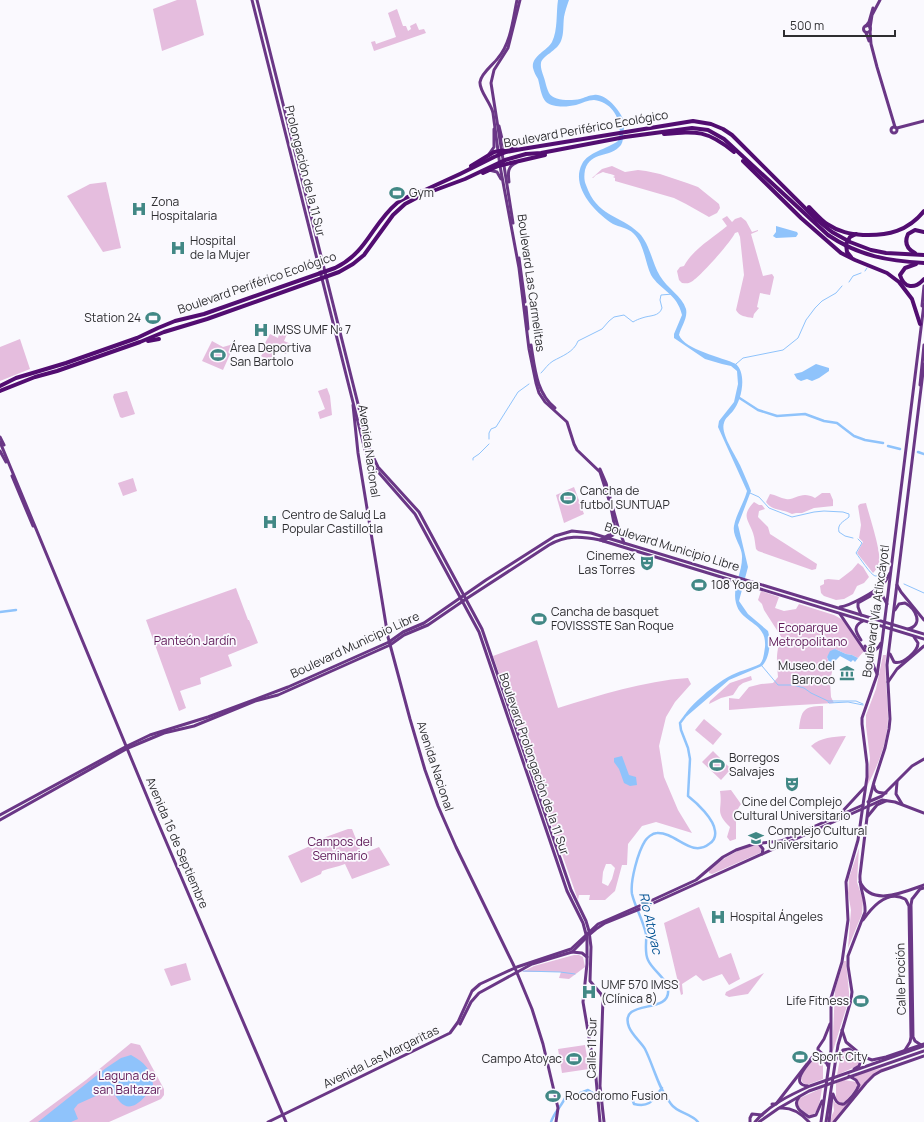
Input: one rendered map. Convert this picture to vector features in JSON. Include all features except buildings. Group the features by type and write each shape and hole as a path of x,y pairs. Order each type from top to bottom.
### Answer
{"highway":[{"name":"Boulevard Periférico Ecológico","path":"0,386 16,378 66,363 137,338 158,328 187,318 339,272 353,264 370,248 393,215 405,204 413,199 465,179 505,160 686,122 706,122 718,126 732,135 767,166 817,220 841,238 871,250 886,253 921,254"},
{"name":"Boulevard Periférico Ecológico","path":"626,135 648,134 692,128 704,129 724,139 828,236 853,250 872,256 893,261 922,263"},
{"path":"648,134 658,135 690,132 707,135 724,144 740,157 801,218 841,253 854,260 887,273 899,282 912,299 920,324"},
{"name":"Boulevard Periférico Ecológico","path":"0,391 35,377 61,370 164,332 197,322 334,268 346,262 360,250 388,211 402,200 494,157 506,152 564,142 603,139"},
{"path":"441,182 500,150 534,144 564,142"},
{"path":"465,179 502,165 566,148"},
{"path":"741,156 749,167"},
{"path":"770,188 787,199 820,232 823,237"},
{"path":"792,193 829,225 844,232 857,234 884,235 898,231 911,224 924,211"},
{"path":"921,254 910,250 907,247 906,238 912,231 917,230 924,232"},
{"path":"854,260 848,253 845,245 849,238 857,234"},
{"path":"922,263 905,268 900,275 902,280 909,286 914,287 924,280"},
{"path":"240,299 246,299 252,295"},
{"path":"188,328 197,322 204,322"},
{"path":"144,332 158,328"},
{"path":"140,342 158,338"}],"main road":[{"name":"Prolongación de la 11 Sur","path":"252,0 311,236 322,270 372,454 378,466 418,512 463,598"},
{"name":"Prolongación de la 11 Sur","path":"257,0 319,248 322,270 365,450 370,462 415,514 463,598"},
{"name":"Boulevard Las Carmelitas","path":"518,0 508,48 494,70 491,83 504,187 518,262 529,349 536,383 539,393 545,402 564,417 570,425"},
{"path":"879,0 872,9 869,22 863,30 866,33 873,51 896,128 924,122"},
{"path":"873,51 870,30 872,15 879,0"},
{"path":"866,26 870,30"},
{"path":"866,33 870,30"},
{"path":"500,59 484,74 481,78 480,84 491,106 500,150"},
{"path":"280,112 284,110"},
{"path":"496,120 500,128 504,147 516,148"},
{"path":"484,158 493,150 495,128"},
{"path":"510,198 509,168 516,163 529,158"},
{"name":"Boulevard Las Carmelitas","path":"502,165 510,198 522,276 529,336 539,386 547,401 566,417 577,446 601,470 615,526 613,532 608,537"},
{"path":"489,170 495,171 499,174 504,187"},
{"path":"319,248 327,273 331,277"},
{"name":"Boulevard Vía Atlixcáyotl","path":"915,383 914,377 924,286"},
{"name":"Boulevard Vía Atlixcáyotl","path":"821,1122 830,1050 831,994 842,962 848,920 846,882 855,852 865,787 867,764 862,719 877,675 882,642 924,304"},
{"name":"Boulevard Vía Atlixcáyotl","path":"921,386 920,380 924,345"},
{"name":"Boulevard Vía Atlixcáyotl","path":"835,1060 852,992 848,956 861,923 866,905 860,887 860,880 869,801 889,732 890,719 887,665 890,651 924,364"},
{"name":"Avenida Nacional","path":"352,397 358,453 390,643 410,719 434,798 456,847 517,972 532,1009 541,1037 558,1108 557,1122"},
{"path":"354,422 358,419"},
{"path":"0,437 7,454 7,461"},
{"path":"0,442 7,461"},
{"path":"0,446 5,456"},
{"path":"0,451 7,461"},
{"name":"Avenida 16 de Septiembre","path":"7,461 286,1122"},
{"name":"Boulevard Las Carmelitas","path":"605,486 624,543"},
{"path":"601,541 614,534 618,527"},
{"name":"Boulevard Municipio Libre","path":"0,815 150,735 208,717 288,687 390,643 403,632 424,623 555,536 564,532 577,531 608,537 924,634"},
{"name":"Boulevard Municipio Libre","path":"463,598 471,596 557,541 574,536 589,537 924,639"},
{"path":"837,607 847,606 879,588 886,581 891,572"},
{"path":"897,584 901,592 924,620"},
{"path":"861,615 858,603 874,594 882,594 887,605"},
{"path":"470,607 469,602 471,596"},
{"name":"Boulevard Prolongación de la 11 Sur","path":"463,598 470,607 487,641 571,890 586,921 588,934"},
{"name":"Boulevard Prolongación de la 11 Sur","path":"463,598 484,642 567,891 588,934"},
{"path":"894,614 896,608 900,604 905,603 910,606 918,620 915,626 908,629"},
{"path":"840,614 871,660 877,675"},
{"path":"863,621 857,625 856,630 866,649 875,651 882,642"},
{"path":"890,651 893,661 897,663 902,662 917,648 918,641 913,636"},
{"path":"888,682 897,669 924,646"},
{"name":"Boulevard Municipio Libre","path":"0,820 127,747"},
{"path":"826,825 881,798 912,766 924,759"},
{"path":"874,782 876,791 880,793 892,791 896,794"},
{"path":"897,782 896,794 903,805"},
{"path":"832,823 865,787"},
{"path":"877,805 873,804 873,799 887,792"},
{"path":"867,818 877,805 894,798 896,794"},
{"path":"881,798 924,813"},
{"path":"647,905 700,877 723,857 748,846 781,841 856,814 861,818"},
{"path":"586,921 591,924 598,924 647,905 792,840 805,831 838,816 844,815"},
{"path":"758,844 763,848 762,854"},
{"path":"710,868 708,874 712,877"},
{"path":"860,880 866,890 874,896 908,892 924,886"},
{"path":"685,889 684,886 689,883"},
{"path":"861,923 878,902 895,897 901,897 911,901 924,886"},
{"path":"908,892 913,894 913,899"},
{"path":"908,892 905,895 910,906"},
{"name":"Calle Proción","path":"905,1050 911,1037 910,906 913,899"},
{"path":"588,934 600,926 625,914"},
{"path":"588,934 598,924"},
{"name":"Calle 11 Sur","path":"588,934 590,981 603,998 600,1086 604,1122"},
{"name":"Avenida Las Margaritas","path":"268,1122 450,1035 459,1025 475,997 494,984 532,964 572,952 588,934"},
{"name":"Avenida Las Margaritas","path":"271,1122 447,1035 457,1025 472,991 478,985 515,968 568,951 588,934"},
{"name":"Calle 11 Sur","path":"589,947 583,1002 596,1078 600,1122"},
{"path":"572,952 582,953 587,957"},
{"path":"492,979 494,984"},
{"path":"486,981 489,983 490,987"},
{"name":"Calle Proción","path":"911,988 913,1037 915,1041 923,1045"},
{"path":"828,1067 826,1056 819,1051 818,1048 824,1039 831,1020"},
{"path":"842,1029 846,1042 867,1059 872,1060 880,1059 923,1045"},
{"path":"842,1075 923,1045"},
{"path":"828,1122 835,1060 841,1051 849,1049 861,1059 860,1064 858,1067 837,1079"},
{"path":"827,1075 824,1060 818,1057 814,1058 799,1077 802,1085 810,1086 822,1084 924,1051"},
{"path":"755,1122 774,1104 814,1055 819,1054 823,1056 828,1067"},
{"path":"834,1122 870,1079 881,1071 924,1056"},
{"path":"885,1064 902,1063"},
{"path":"832,1085 836,1102 844,1104 859,1085 856,1080 849,1076"},
{"path":"759,1122 778,1108 822,1084"},
{"path":"788,1086 790,1093 796,1093"},
{"path":"774,1104 810,1086"},
{"path":"809,1091 798,1098 796,1104 797,1108 809,1117 814,1117 818,1113 824,1095"},
{"path":"828,1122 833,1094"},
{"path":"778,1108 792,1109 802,1115 809,1122"},
{"path":"750,1122 750,1116 752,1114 762,1115"}],"green space":[{"path":"177,0 196,0 204,35 162,51 153,9"},
{"path":"397,9 403,26 406,26 408,31 411,29 410,26 416,23 419,30 424,29 426,33 374,51 371,42 375,41 376,44 396,37 388,13"},
{"path":"612,166 625,172 638,170 660,174 698,187 719,204 720,208 717,213 709,217 674,198 615,181 615,178 613,177 615,176 612,174 603,172 592,178 602,169"},
{"path":"106,182 121,248 103,252 67,196 90,184"},
{"path":"727,216 732,222 741,217 746,221 752,232 758,230 751,234 763,276 772,274 774,277 770,295 760,293 757,307 759,308 754,314 753,318 745,317 736,310 744,275 740,237 738,232 735,233 721,251 695,279 688,283 682,283 679,280 677,271 680,267 684,266 698,249 727,226 722,219"},
{"path":"280,330 287,334 284,341 291,344 286,354 277,350 271,362 261,356 263,353 260,352 270,334 278,338"},
{"path":"20,339 30,369 0,381 0,347"},
{"name":"Área Deportiva San Bartolo","path":"212,341 223,347 230,345 233,342 235,343 223,370 202,361"},
{"path":"327,388 330,396 332,415 320,419 318,412 325,409 318,391"},
{"path":"127,391 135,414 122,418 120,417 113,397 114,394"},
{"path":"133,478 137,491 123,496 118,483"},
{"path":"574,487 584,514 564,523 556,495"},
{"path":"822,493 830,493 833,500 833,506 814,508 802,513 792,514 771,507 766,502 770,494 784,499 789,499 802,495 815,498"},
{"path":"754,502 762,505 765,509 759,511 758,517 768,527 770,534 817,564 816,569 812,570 756,549 754,535 747,518 748,511"},
{"path":"866,503 879,551 879,563 873,573 857,553 863,542 859,538 861,525 858,506"},
{"path":"858,563 863,567 869,577 864,583 857,586 853,594 844,599 836,600 824,596 821,593 820,586 824,584 824,580 839,580 852,570"},
{"name":"Panteón Jardín","path":"236,588 258,643 228,655 232,666 200,678 201,684 180,691 186,708 179,711 146,620"},
{"name":"Ecoparque Metropolitano","path":"761,591 779,597 775,608 784,611 796,609 799,604 834,615 843,620 864,651 858,658 835,649 827,657 832,672 830,681 831,697 834,703 729,710 729,698 739,699 749,687 773,683 778,677 777,652 782,638 764,610 762,604 758,600"},
{"path":"537,640 558,708 638,685 688,678 691,684 675,702 666,717 659,746 664,777 678,810 692,833 656,822 642,826 628,844 627,865 622,865 615,891 605,900 589,900 590,895 579,895 578,900 493,656","holes":["606,864 611,864 615,868 608,886 602,883 603,872"]},
{"path":"883,655 886,655 885,671 888,726 882,753 867,786 870,758 866,715 876,689"},
{"path":"751,676 752,680 739,686 733,695 721,698 709,704 710,701 730,683"},
{"path":"823,706 823,729 799,729 802,713 805,710 812,707"},
{"path":"704,719 722,734 713,745 695,730"},
{"path":"846,736 830,765 811,746 823,739"},
{"name":"Borregos Salvajes","path":"713,751 731,769 721,780 702,762"},
{"path":"731,790 741,804 736,812 736,839 730,841 727,837 730,827 722,817 720,810 720,791"},
{"name":"Campos del Seminario","path":"352,829 362,854 379,847 390,865 352,879 345,864 322,871 321,874 301,883 288,856 310,846 312,849 321,844 320,840 323,838"},
{"path":"758,845 762,848 760,853 712,874 709,873 709,870 732,854 744,848"},
{"path":"859,848 857,882 863,900 862,914 848,948 851,910 848,893 849,878"},
{"path":"699,907 719,958 731,953 740,979 729,985 722,974 703,981 696,975 682,984 683,994 681,995 664,923"},
{"path":"574,955 583,957 585,967 569,979 559,978 561,972 522,972 534,966"},
{"path":"844,961 846,961 849,999 832,1054 835,990"},
{"path":"186,963 191,980 171,986 164,969"},
{"path":"764,973 748,994 729,997 725,995 726,992"},
{"name":"Laguna de san Baltazar","path":"131,1043 140,1045 164,1089 164,1095 161,1099 109,1122 29,1122 86,1080"},
{"name":"Campo Atoyac","path":"585,1045 589,1069 562,1073 558,1049"},
{"path":"848,1050 861,1061 857,1066 837,1075 841,1054 843,1051"},
{"path":"818,1058 823,1061 823,1079 807,1085 803,1083 801,1079 805,1069 812,1061"},
{"path":"895,1065 868,1079 833,1122 830,1122 834,1111 833,1100 836,1104 843,1105 860,1084 854,1077 862,1073"},
{"path":"844,1080 857,1082 857,1087 846,1101 841,1103 836,1100 836,1083"},
{"path":"822,1088 817,1110 814,1114 807,1114 798,1106 798,1100"}],"water":[{"path":"558,0 569,0 564,15 561,41 556,48 542,60 541,63 549,93 554,98 567,100 580,99 592,95 603,96 615,106 624,123 623,140 621,145 612,152 596,157 588,164 585,170 585,183 596,203 602,209 624,222 643,237 660,276 678,296 686,309 685,319 679,335 683,340 688,345 696,349 736,364 741,374 742,387 739,400 733,411 725,420 723,427 726,438 751,491 738,525 748,567 739,601 748,614 768,631 769,649 767,659 762,666 729,680 684,717 691,707 710,689 736,673 760,664 764,654 765,639 762,632 743,615 736,603 735,592 742,564 742,554 735,534 734,526 736,517 747,491 718,427 719,421 734,402 738,384 737,371 731,366 705,359 674,338 674,334 682,315 680,308 672,297 651,275 642,247 637,237 631,231 613,224 606,219 593,206 582,190 579,182 579,173 582,164 589,156 618,141 620,128 616,115 612,109 601,102 592,100 576,105 561,106 549,104 543,97 538,79 533,69 533,64 534,60 550,45 554,37"},
{"path":"776,226 797,232 798,234 796,237 776,238 773,236 776,232"},
{"path":"816,364 829,368 829,371 812,381 807,379 801,381 797,379 794,374 802,372"},
{"path":"835,649 858,658 855,662 853,660 851,662 840,656 835,661 832,669 827,657 830,651"},
{"path":"622,756 629,775 636,777 637,785 630,786 624,783 619,769 614,762 614,758"},
{"path":"131,1055 140,1061 149,1071 153,1085 139,1102 134,1105 125,1105 120,1102 109,1090 78,1104 74,1109 78,1119 71,1122 38,1122 106,1068 121,1058"}],"waterway":[{"path":"849,282 853,276 861,273"},
{"path":"736,364 743,358 783,350 798,338 806,320 815,308 822,301 836,293 842,286"},
{"path":"541,373 551,362 571,351 578,341 602,329 614,317 624,315 633,322 659,313 662,308 660,300 661,295 673,294"},
{"path":"489,439 491,429 496,427 518,392 529,384"},
{"path":"738,397 758,410 777,416 805,414 824,421 837,423 854,436 865,440 883,443"},
{"path":"473,460 473,458 489,444"},
{"path":"888,446 900,449"},
{"path":"918,452 924,454"},
{"path":"750,493 759,497 769,508 792,517 824,511 843,512 849,514 849,517 840,525 839,532 845,536 853,538"},
{"path":"858,539 862,543 856,553 865,566 875,576 885,575"},
{"path":"904,584 924,593"},
{"path":"0,612 16,610"},
{"path":"0,612 16,610"},
{"path":"762,666 778,685 793,685 804,688 828,701 856,701 863,704"},
{"path":"828,702 848,702 863,705"},
{"name":"Río Atoyac","path":"686,715 680,723 690,759 688,796 712,821 715,837 709,844 702,848 696,848 671,836 655,833 648,837 642,846 633,874 632,894 646,934 647,957 650,964 665,981 668,990 667,998 662,1002 637,1009 631,1012 628,1018 630,1030 645,1049 659,1084 667,1098 674,1107 698,1122"},
{"path":"523,971 575,974"},
{"name":"Río Atoyac","path":"604,1099 623,1095 631,1096 634,1104 644,1105 651,1102 662,1088"},
{"name":"Río Atoyac","path":"551,1122 566,1096 578,1094 588,1090 596,1095"}],"place":[{"name":"Gym","path":"397,193"},
{"name":"Zona Hospitalaria","path":"139,209"},
{"name":"Hospital de la Mujer","path":"178,248"},
{"name":"Station 24","path":"153,318"},
{"name":"IMSS UMF Nº 7","path":"261,330"},
{"name":"Área Deportiva San Bartolo","path":"218,355"},
{"name":"Cancha de futbol SUNTUAP","path":"568,498"},
{"name":"Centro de Salud La Popular Castillotla","path":"270,522"},
{"name":"Cinemex Las Torres","path":"647,563"},
{"name":"108 Yoga","path":"699,585"},
{"name":"Cancha de basquet FOVISSSTE San Roque","path":"539,619"},
{"name":"Museo del Barroco","path":"847,673"},
{"name":"Borregos Salvajes","path":"717,765"},
{"name":"Cine del Complejo Cultural Universitario","path":"792,784"},
{"name":"Complejo Cultural Universitario","path":"756,838"},
{"name":"Hospital Ángeles","path":"718,917"},
{"name":"UMF 570 IMSS (Clínica 8)","path":"589,992"},
{"name":"Life Fitness","path":"861,1001"},
{"name":"Sport City","path":"800,1057"},
{"name":"Campo Atoyac","path":"574,1059"},
{"name":"Rocodromo Fusion","path":"553,1096"}]}
